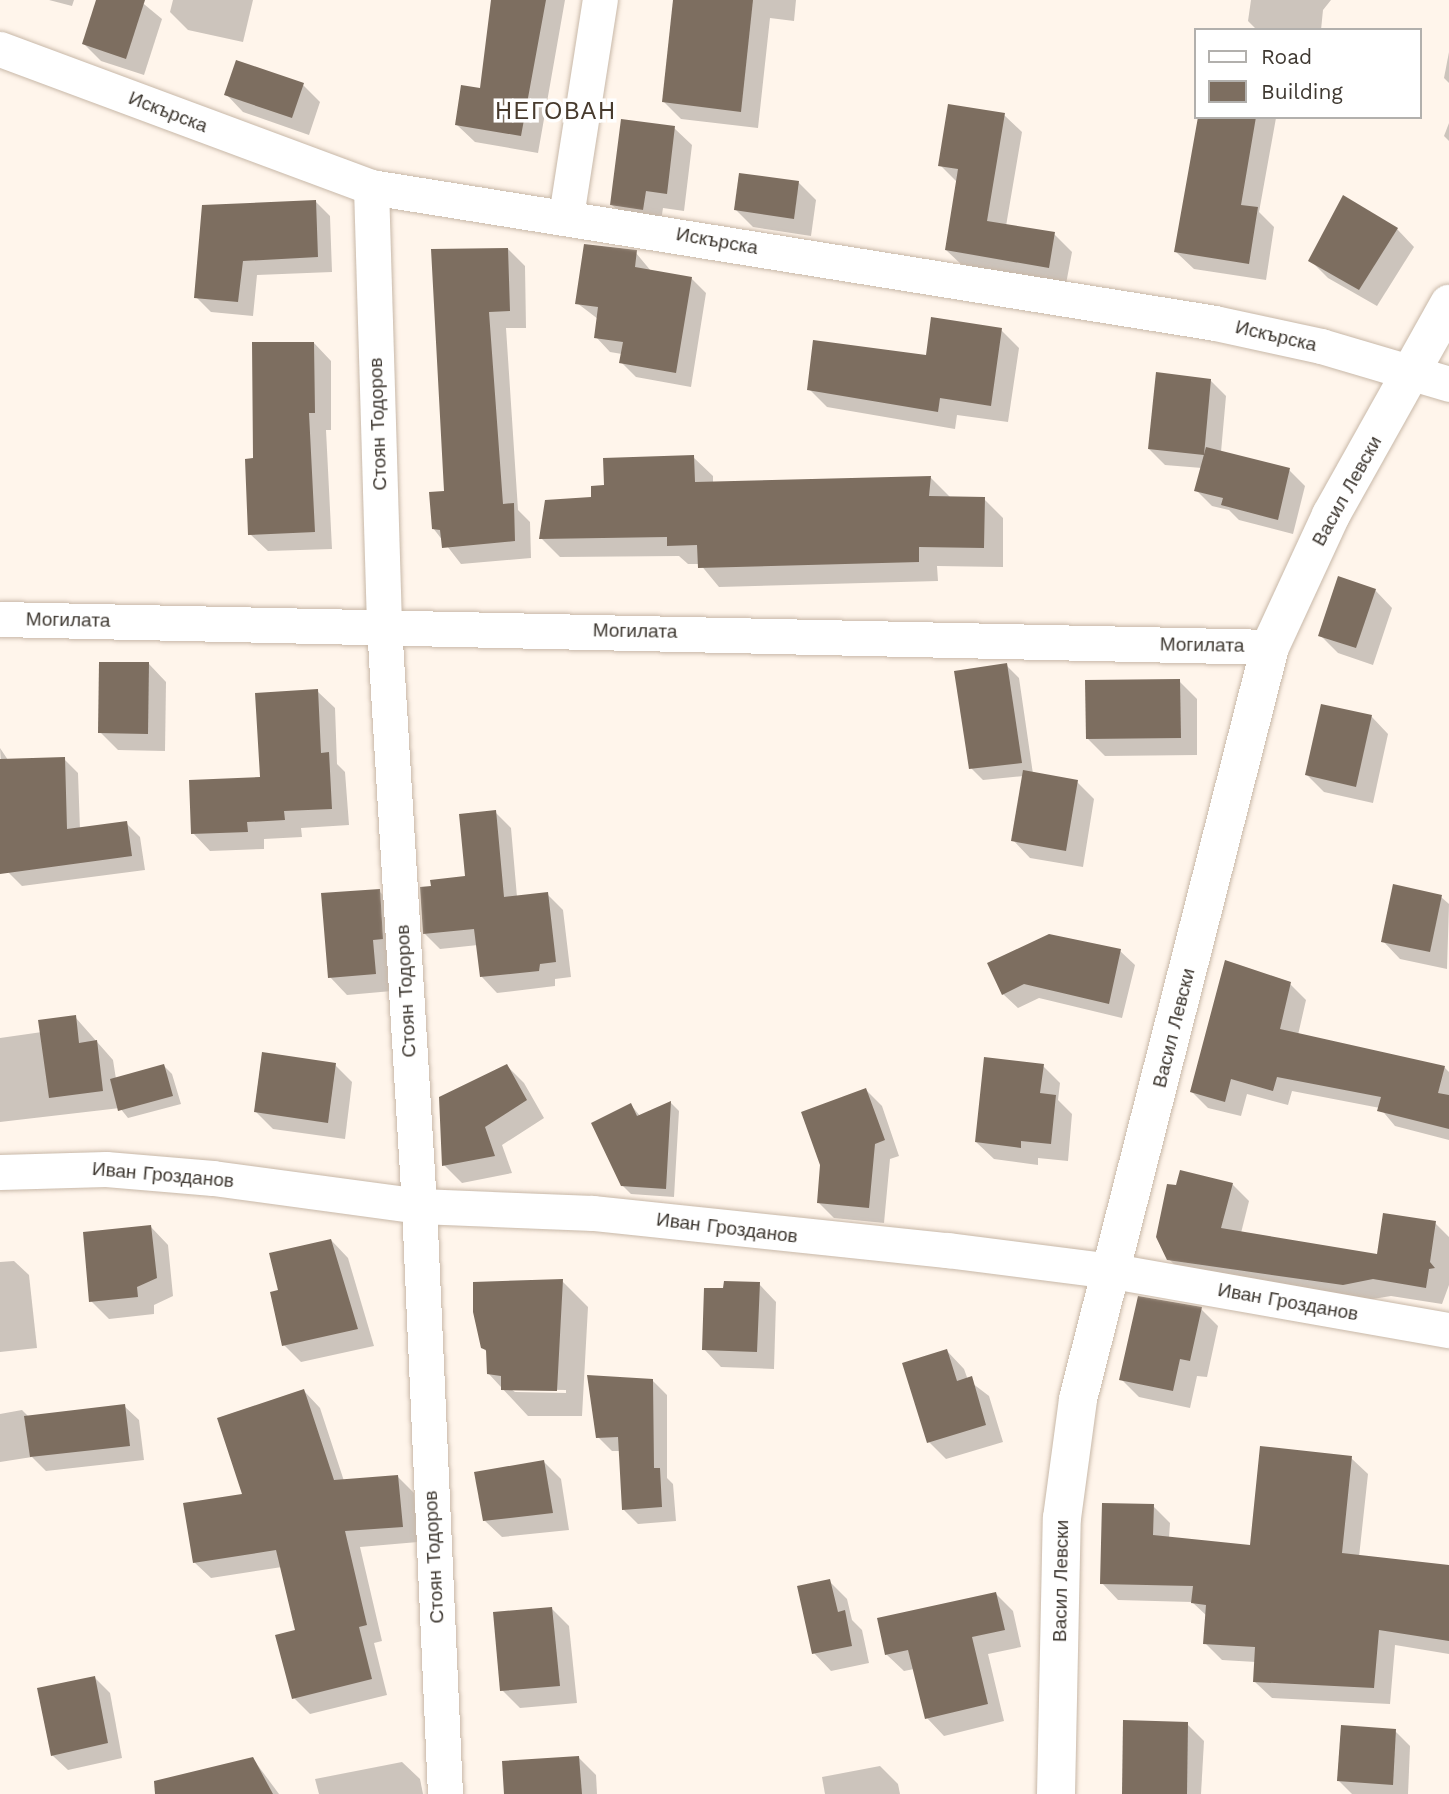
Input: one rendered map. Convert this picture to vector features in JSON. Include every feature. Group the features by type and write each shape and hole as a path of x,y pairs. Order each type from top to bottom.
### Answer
{"street":[{"path":"566,216 600,0"},
{"name":"Искърска","path":"0,49 370,187 566,216 1215,323 1321,346 1431,379"},
{"name":"Стоян Тодоров","path":"370,187 384,625 419,1206 445,1794"},
{"name":"Васил Левски","path":"1056,1794 1065,1474 1078,1399 1113,1271 1270,647 1331,515 1431,379 1449,304"},
{"name":"Могилата","path":"0,619 384,625 1270,647"},
{"name":"Иван Грозданов","path":"0,1172 106,1169 213,1178 419,1206 593,1213 1113,1271 1449,1330"}],"building":[{"path":"96,0 145,0 126,59 82,44"},
{"path":"491,0 546,0 521,136 455,125 461,85 480,88"},
{"path":"673,0 753,0 741,112 662,102"},
{"path":"236,60 304,83 292,118 224,95"},
{"path":"948,104 1005,113 987,221 1055,232 1049,268 945,250 958,169 938,166"},
{"path":"621,119 675,126 667,194 646,191 643,210 610,205"},
{"path":"1198,119 1256,119 1241,205 1258,207 1249,264 1174,252"},
{"path":"739,173 799,181 794,219 734,210"},
{"path":"1343,195 1398,228 1359,290 1308,261"},
{"path":"316,200 318,257 243,261 238,302 194,298 202,205"},
{"path":"584,244 637,250 635,267 692,277 676,373 619,363 623,342 594,338 598,307 575,304"},
{"path":"508,248 510,311 489,312 503,504 514,503 515,541 442,548 440,530 432,529 429,492 444,491 431,249"},
{"path":"931,317 1002,328 991,406 940,398 938,412 807,390 813,340 926,355"},
{"path":"252,342 314,342 315,413 309,413 315,532 248,535 245,459 253,458"},
{"path":"1156,372 1211,379 1204,455 1148,449"},
{"path":"1206,447 1290,468 1278,520 1221,505 1223,498 1194,491"},
{"path":"694,455 695,482 931,476 929,496 985,497 984,548 919,547 919,562 698,568 697,545 667,546 667,537 539,539 545,500 591,497 591,486 604,485 603,458"},
{"path":"1338,576 1376,589 1356,648 1318,636"},
{"path":"99,662 149,662 148,734 98,733"},
{"path":"1007,663 1022,763 969,769 954,671"},
{"path":"1180,679 1181,738 1086,739 1085,680"},
{"path":"318,689 321,753 329,752 332,809 284,811 285,820 247,822 248,832 191,834 189,780 260,777 255,693"},
{"path":"1321,704 1372,715 1356,787 1305,775"},
{"path":"65,757 67,829 127,821 132,856 0,874 0,759"},
{"path":"1023,770 1078,780 1066,851 1011,841"},
{"path":"496,810 504,897 548,892 556,962 540,964 539,971 480,977 474,929 423,934 420,887 431,886 430,880 465,876 459,814"},
{"path":"1393,884 1442,895 1430,952 1381,942"},
{"path":"380,889 383,939 373,940 376,974 328,978 321,893"},
{"path":"1049,934 1121,949 1109,1004 1024,984 1002,995 987,963"},
{"path":"1225,960 1291,982 1280,1029 1445,1066 1438,1093 1449,1095 1449,1129 1377,1111 1381,1097 1277,1077 1273,1091 1231,1079 1225,1102 1190,1092"},
{"path":"76,1015 79,1043 97,1040 103,1091 49,1098 38,1020"},
{"path":"262,1052 336,1063 328,1123 254,1112"},
{"path":"984,1057 1044,1064 1040,1093 1056,1095 1051,1144 1021,1141 1021,1148 975,1142"},
{"path":"164,1064 173,1096 118,1111 110,1079"},
{"path":"507,1064 527,1100 485,1127 495,1156 442,1166 439,1097"},
{"path":"866,1088 885,1140 875,1144 869,1208 817,1203 820,1165 801,1112"},
{"path":"671,1101 666,1189 621,1186 591,1123 631,1103 637,1116"},
{"path":"1180,1170 1233,1183 1221,1228 1377,1254 1383,1213 1436,1221 1430,1262 1435,1268 1429,1269 1426,1288 1373,1279 1343,1285 1167,1260 1156,1237 1167,1184 1176,1185"},
{"path":"151,1225 157,1278 137,1287 138,1297 89,1302 83,1232"},
{"path":"331,1239 358,1329 282,1346 270,1292 278,1290 269,1253"},
{"path":"563,1279 557,1391 501,1390 501,1376 487,1374 486,1350 481,1348 473,1312 473,1282"},
{"path":"724,1281 760,1282 757,1352 702,1350 704,1288 723,1288"},
{"path":"1138,1296 1202,1307 1190,1361 1180,1359 1173,1391 1119,1380"},
{"path":"947,1349 957,1381 972,1376 986,1425 927,1443 902,1363"},
{"path":"587,1375 653,1379 654,1468 660,1468 662,1507 622,1510 618,1437 596,1438"},
{"path":"304,1389 334,1480 398,1475 403,1527 345,1531 367,1625 359,1627 372,1679 292,1699 275,1635 295,1630 276,1550 193,1563 183,1503 242,1494 217,1418"},
{"path":"125,1404 130,1446 30,1457 24,1416"},
{"path":"1260,1446 1352,1456 1342,1553 1449,1565 1449,1641 1379,1630 1374,1688 1253,1682 1255,1647 1203,1644 1206,1605 1191,1603 1193,1586 1100,1584 1102,1503 1154,1504 1153,1535 1250,1545"},
{"path":"544,1460 553,1513 483,1521 474,1472"},
{"path":"830,1579 838,1612 845,1610 852,1646 812,1654 797,1586"},
{"path":"996,1592 1005,1630 972,1637 988,1704 925,1719 908,1650 885,1655 877,1618"},
{"path":"552,1607 560,1686 500,1691 493,1612"},
{"path":"95,1676 108,1743 51,1756 37,1688"},
{"path":"1123,1720 1188,1722 1187,1794 1122,1794"},
{"path":"1341,1725 1396,1729 1393,1785 1337,1781"},
{"path":"579,1756 582,1794 504,1794 502,1761"},
{"path":"253,1757 273,1794 155,1794 154,1781"}],"district":[{"name":"НЕГОВАН","path":"556,112"}]}
